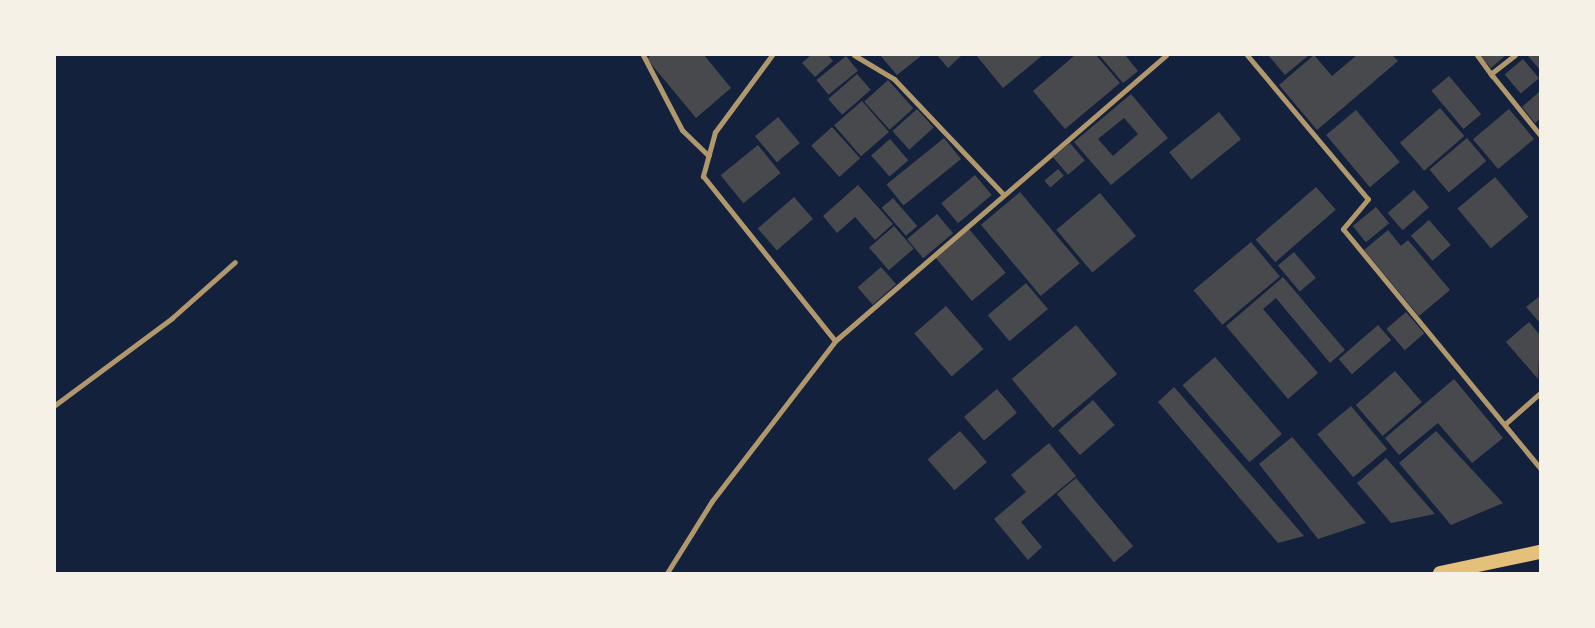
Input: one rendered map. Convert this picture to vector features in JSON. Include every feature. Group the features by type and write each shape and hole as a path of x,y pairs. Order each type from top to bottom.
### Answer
{"highway":[{"path":"1440,573 1540,552"}],"street":[{"path":"643,55 682,130 709,156"},
{"path":"772,55 716,132 703,176 835,341"},
{"path":"854,55 900,85 1002,193"},
{"path":"667,573 712,501 835,341 1002,193 1166,55"},
{"path":"1248,55 1368,199 1343,228 1540,468"},
{"path":"1477,55 1540,136"},
{"path":"1491,74 1515,55"},
{"path":"55,405 172,318 235,262"},
{"path":"1505,424 1540,393"}],"building":[{"path":"651,55 704,55 731,88 696,118 647,59"},
{"path":"811,55 828,55 833,61 815,77 802,63"},
{"path":"880,55 922,55 897,75"},
{"path":"937,55 962,55 948,68"},
{"path":"976,55 1043,55 1003,88"},
{"path":"1075,55 1096,55 1120,83 1065,129 1033,91"},
{"path":"1099,55 1125,55 1138,71 1123,83"},
{"path":"1268,55 1309,55 1285,75"},
{"path":"1314,55 1332,76 1357,55 1392,55 1398,61 1317,130 1279,85"},
{"path":"1480,55 1506,55 1491,68"},
{"path":"1540,55 1540,70 1528,56"},
{"path":"846,56 858,71 828,95 816,80"},
{"path":"1523,59 1539,78 1521,94 1505,74"},
{"path":"857,74 871,90 842,115 828,99"},
{"path":"1449,76 1481,114 1464,129 1431,91"},
{"path":"888,80 913,108 890,130 864,101"},
{"path":"1540,91 1540,119 1535,123 1522,107"},
{"path":"1131,94 1168,138 1111,185 1074,142","holes":["1124,118 1138,134 1113,156 1098,139"]},
{"path":"862,101 889,132 861,156 834,125"},
{"path":"1440,108 1464,136 1424,171 1400,143"},
{"path":"917,109 934,128 909,150 892,131"},
{"path":"1509,109 1534,139 1498,169 1473,139"},
{"path":"1356,110 1400,162 1370,187 1326,135"},
{"path":"1219,112 1241,139 1191,179 1169,152"},
{"path":"778,117 800,143 777,162 755,136"},
{"path":"832,127 860,158 839,177 811,146"},
{"path":"944,138 961,159 903,206 886,185"},
{"path":"1467,138 1486,161 1449,192 1429,169"},
{"path":"890,139 908,160 890,177 871,155"},
{"path":"1070,143 1085,161 1068,175 1053,157"},
{"path":"758,145 781,173 743,203 721,175"},
{"path":"1058,169 1064,176 1050,188 1044,181"},
{"path":"975,175 992,195 958,223 941,203"},
{"path":"1495,177 1528,217 1491,248 1457,208"},
{"path":"858,185 893,224 875,240 855,217 837,233 823,216"},
{"path":"1316,187 1336,210 1275,262 1256,239"},
{"path":"1414,190 1429,207 1403,230 1388,213"},
{"path":"1020,192 1080,263 1041,296 981,225"},
{"path":"1100,193 1136,236 1092,273 1056,230"},
{"path":"794,197 813,219 777,250 758,228"},
{"path":"893,198 917,226 906,236 882,208"},
{"path":"1376,207 1389,223 1366,242 1353,226"},
{"path":"937,214 953,233 923,258 907,239"},
{"path":"1429,220 1451,245 1433,261 1411,236"},
{"path":"894,226 914,249 889,270 869,248"},
{"path":"969,229 1006,273 972,301 935,257"},
{"path":"1388,230 1401,246 1408,240 1450,290 1419,316 1364,250"},
{"path":"1251,242 1280,276 1222,325 1194,290"},
{"path":"1294,252 1316,278 1300,292 1278,265"},
{"path":"881,267 896,284 873,305 858,287"},
{"path":"1283,277 1345,350 1330,363 1276,298 1263,309 1318,373 1288,399 1226,326"},
{"path":"1026,283 1048,309 1010,341 988,315"},
{"path":"1540,296 1540,323 1526,307"},
{"path":"946,306 983,349 952,377 914,334"},
{"path":"1406,312 1424,333 1405,350 1386,329"},
{"path":"1529,322 1540,335 1538,379 1506,342"},
{"path":"1076,325 1117,374 1053,428 1012,379"},
{"path":"1378,325 1391,340 1352,374 1339,359"},
{"path":"1215,357 1282,434 1249,462 1183,385"},
{"path":"1395,371 1422,402 1383,436 1356,405"},
{"path":"1454,379 1503,438 1472,463 1438,423 1399,455 1385,438"},
{"path":"1174,387 1304,536 1278,543 1158,402"},
{"path":"997,389 1017,413 984,440 964,417"},
{"path":"1093,400 1115,425 1080,455 1058,430"},
{"path":"1351,406 1387,449 1353,477 1317,434"},
{"path":"960,431 987,462 954,490 928,459"},
{"path":"1436,431 1503,503 1451,525 1399,463"},
{"path":"1292,437 1366,523 1318,539 1259,464"},
{"path":"1049,443 1076,476 1021,522 1042,547 1028,560 994,519 1026,492 1011,475"},
{"path":"1386,458 1435,514 1391,523 1357,483"},
{"path":"1076,478 1133,546 1114,562 1057,494"}]}
